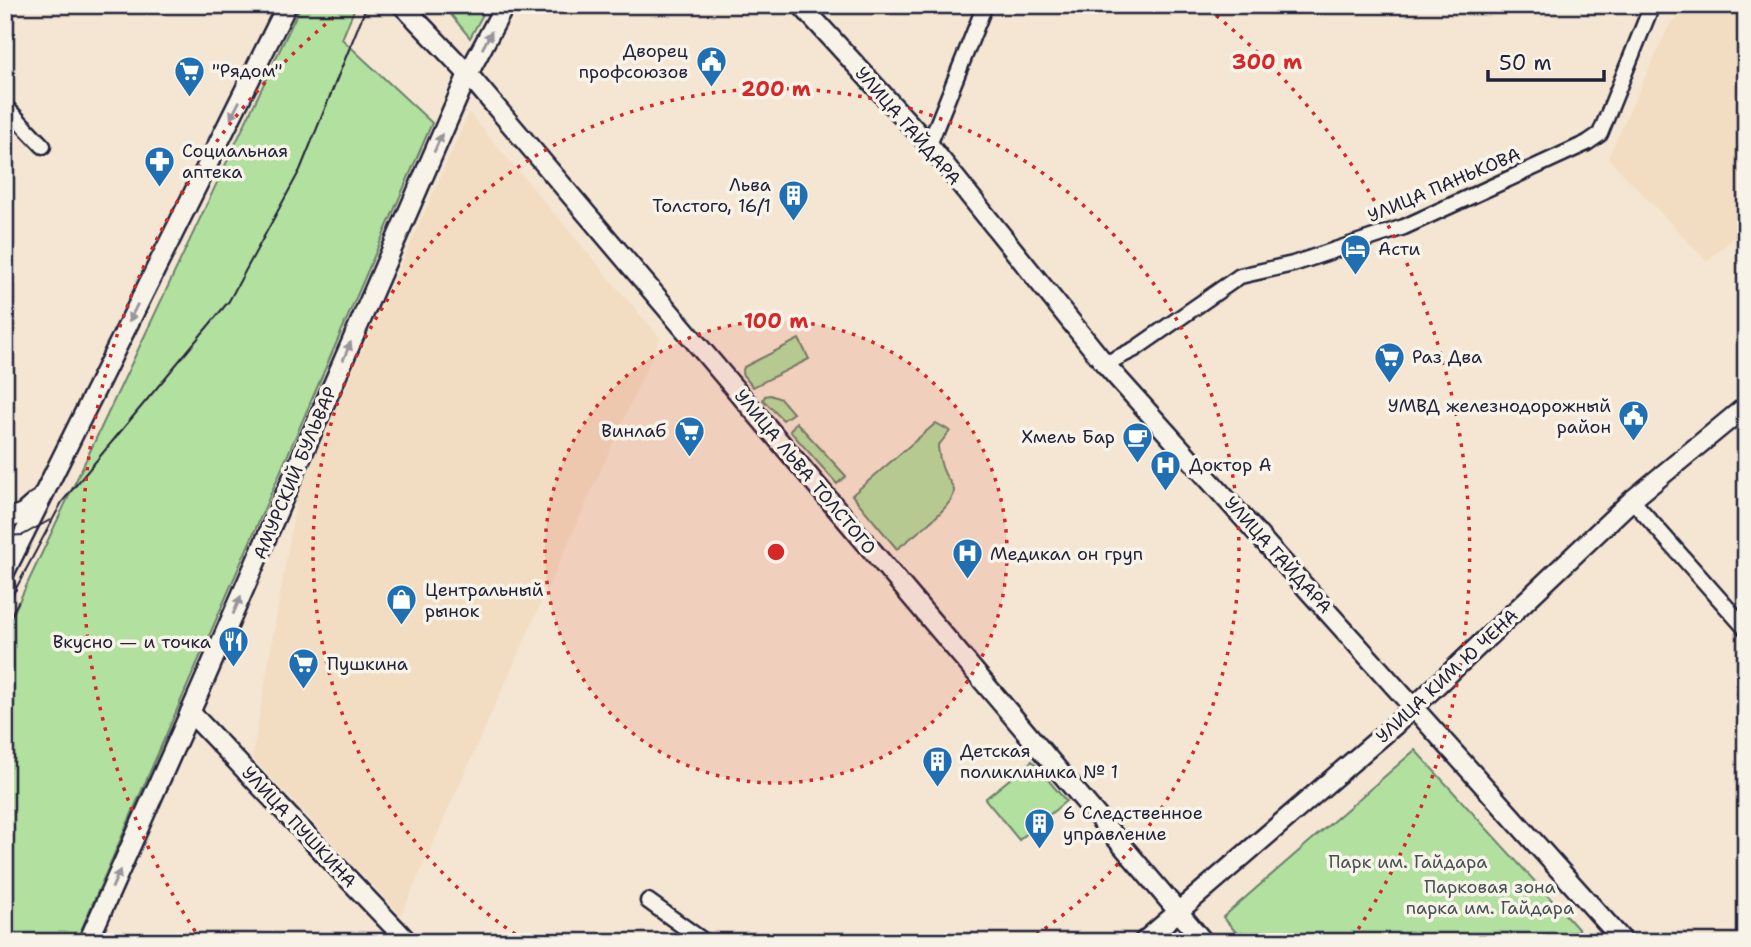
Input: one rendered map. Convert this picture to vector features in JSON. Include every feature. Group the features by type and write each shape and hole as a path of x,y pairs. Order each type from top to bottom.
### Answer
{"street":[{"path":"5,572 287,5"},
{"name":"УЛИЦА ЛЬВА ТОЛСТОГО","path":"402,5 468,74 1205,942"},
{"name":"АМУРСКИЙ БУЛЬВАР","path":"88,942 468,74 505,5"},
{"name":"УЛИЦА ГАЙДАРА","path":"801,5 929,145 1105,364 1624,942"},
{"path":"929,145 985,5"},
{"name":"УЛИЦА ПАНЬКОВА","path":"1105,364 1135,349 1240,276 1293,264 1404,227 1587,143 1600,134 1652,5"},
{"path":"5,106 43,146"},
{"name":"УЛИЦА КИМ Ю ЧЕНА","path":"1143,942 1414,708 1632,500 1746,406"},
{"path":"5,519 22,514 40,499"},
{"path":"1632,500 1746,629"},
{"name":"УЛИЦА ПУШКИНА","path":"190,712 408,942"},
{"path":"648,901 705,942"}],"shaded area":[{"path":"1706,5 1746,5 1746,227 1707,261 1608,158 1671,21"},
{"name":"Центральный рынок","path":"469,113 660,338 401,915 252,758 297,496"}],"green space":[{"path":"301,5 356,5 342,39 432,123 76,942 5,942 5,631"},
{"path":"443,5 488,5 470,38"},
{"path":"799,339 809,359 753,387 742,374 744,367"},
{"path":"770,395 781,399 793,413 783,420 763,400"},
{"path":"796,422 846,476 837,484 790,431"},
{"path":"936,423 950,431 938,446 942,466 954,489 952,498 921,530 897,549 852,495"},
{"name":"Парк им. Гайдара","path":"1415,750 1590,942 1244,942 1223,917"},
{"path":"1032,761 1066,801 1019,840 985,799"}],"tram line":[{"path":"5,609 62,502 229,301 300,170 367,5"},
{"path":"5,536 23,535 50,520"},
{"path":"5,551 16,590"},
{"path":"5,626 18,602"}],"place":[{"name":"Дворец профсоюзов","path":"711,88"},
{"name":"\"Рядом\"","path":"189,98"},
{"name":"Социальная аптека","path":"159,188"},
{"name":"Льва Толстого, 16/1","path":"794,222"},
{"name":"Асти","path":"1355,276"},
{"name":"Раз Два","path":"1389,384"},
{"name":"УМВД железнодорожный район","path":"1634,443"},
{"name":"Винлаб","path":"689,458"},
{"name":"Хмель Бар","path":"1138,464"},
{"name":"Доктор А","path":"1166,492"},
{"name":"Медикал он груп","path":"967,581"},
{"name":"Центральный рынок","path":"402,627"},
{"name":"Вкусно — и точка","path":"234,669"},
{"name":"Пушкина","path":"304,691"},
{"name":"Детская поликлиника № 1","path":"937,788"},
{"name":"6 Следственное управление","path":"1040,850"}],"park label":[{"name":"Парковая зона парка им. Гайдара","path":"1490,897"}]}
